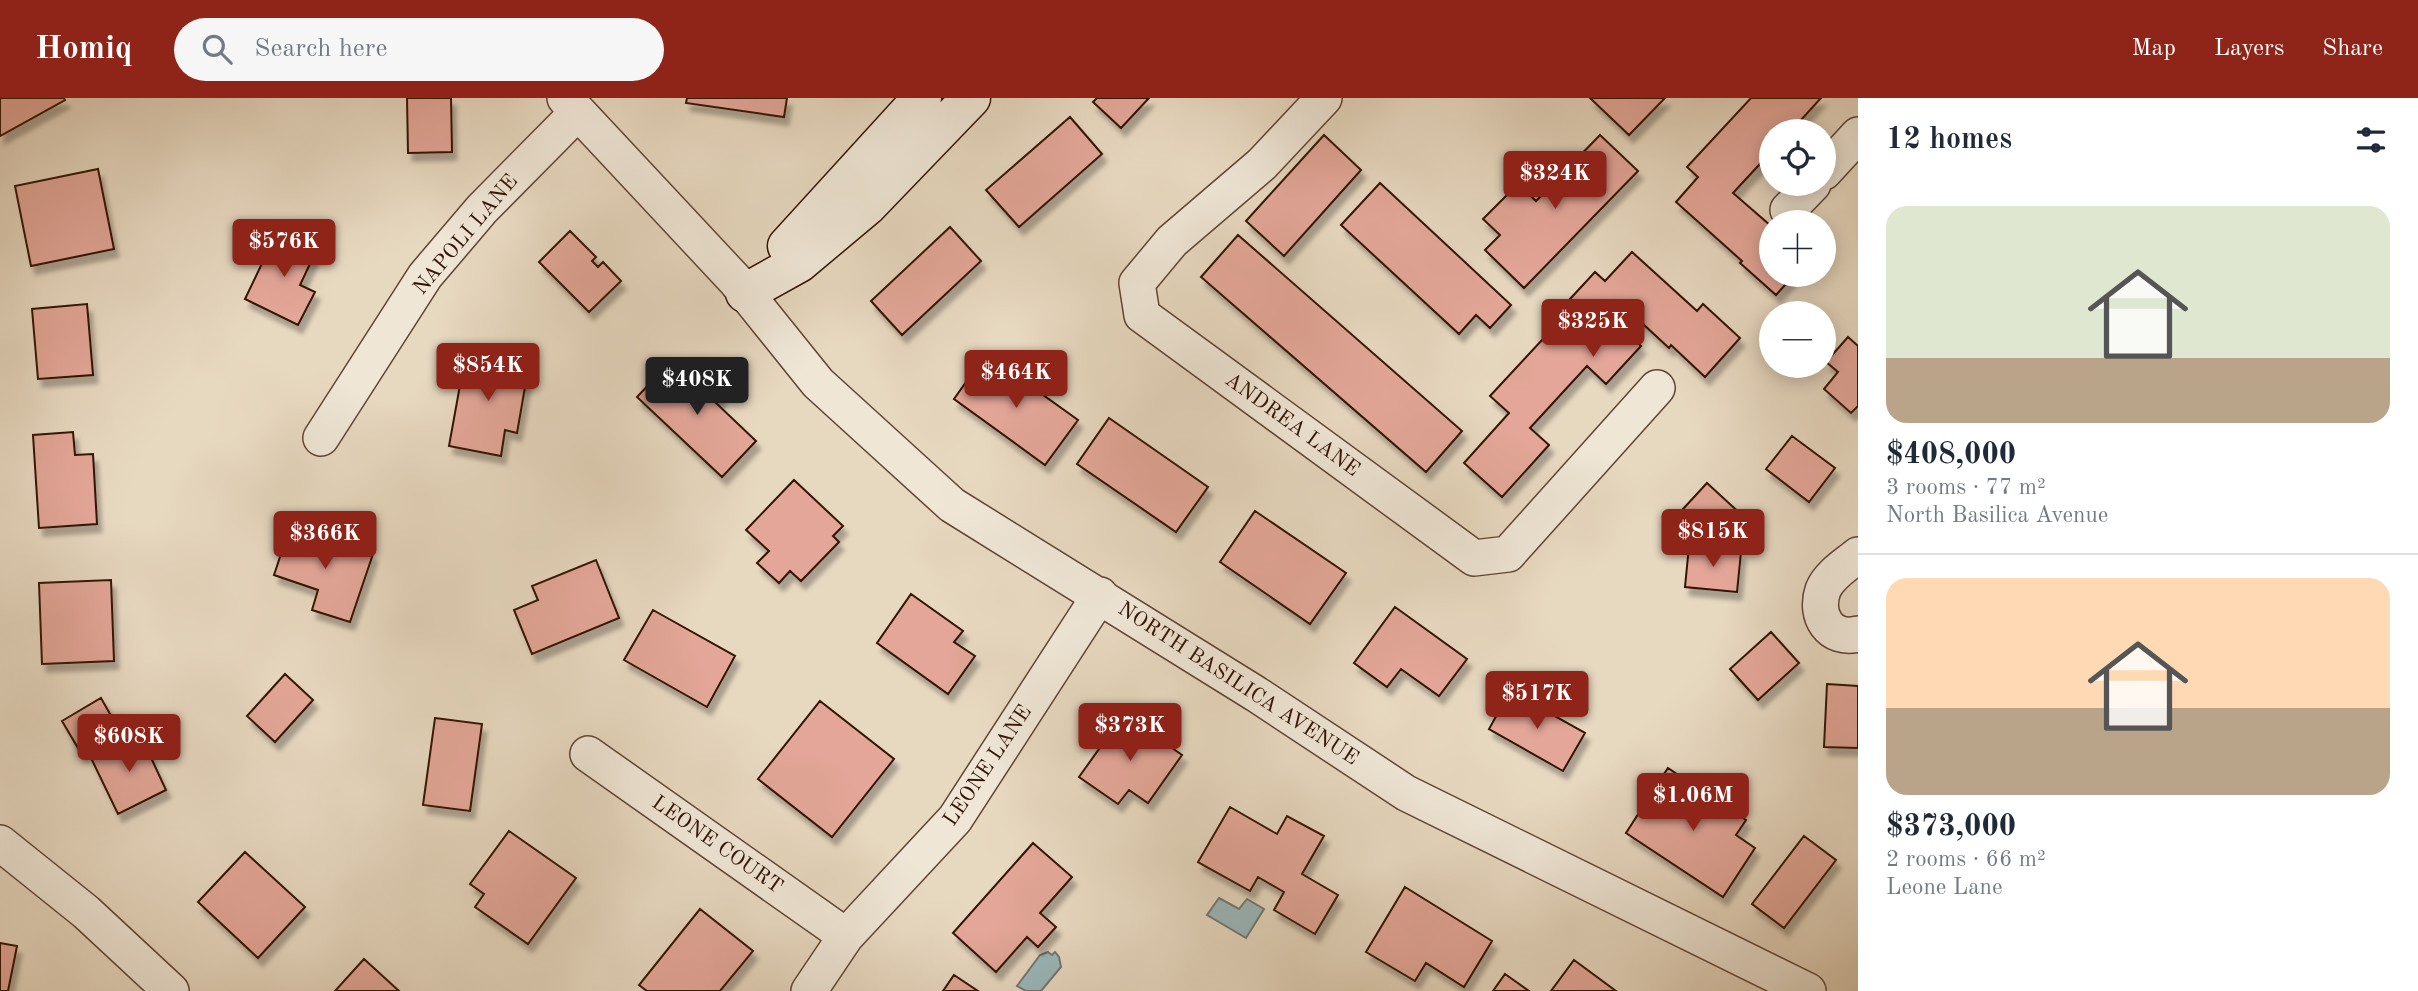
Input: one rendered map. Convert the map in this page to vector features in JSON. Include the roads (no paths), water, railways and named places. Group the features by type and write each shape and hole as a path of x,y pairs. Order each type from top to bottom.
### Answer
{"street":[{"path":"740,287 922,98"},
{"path":"740,287 799,263 867,206 971,98"},
{"name":"ANDREA LANE","path":"1324,98 1262,164 1172,241 1137,283 1142,315 1474,558 1508,554 1657,388"},
{"name":"NORTH BASILICA AVENUE","path":"571,105 740,287 818,383 952,505 1100,595 1406,793 1808,991"},
{"name":"NAPOLI LANE","path":"321,438 425,276 571,105"},
{"path":"1836,159 1858,135"},
{"path":"1788,210 1801,196"},
{"path":"1858,555 1830,579 1820,607 1824,622 1833,632 1847,637 1858,634"},
{"name":"LEONE LANE","path":"809,991 846,936 955,819 1100,595"},
{"name":"LEONE COURT","path":"588,754 846,936"},
{"path":"0,843 86,912 171,991"}],"water":[{"path":"1219,898 1239,909 1247,899 1264,909 1246,938 1207,915"},
{"path":"1048,952 1052,955 1055,952 1061,967 1041,991 1026,991 1017,986 1040,955"}]}
